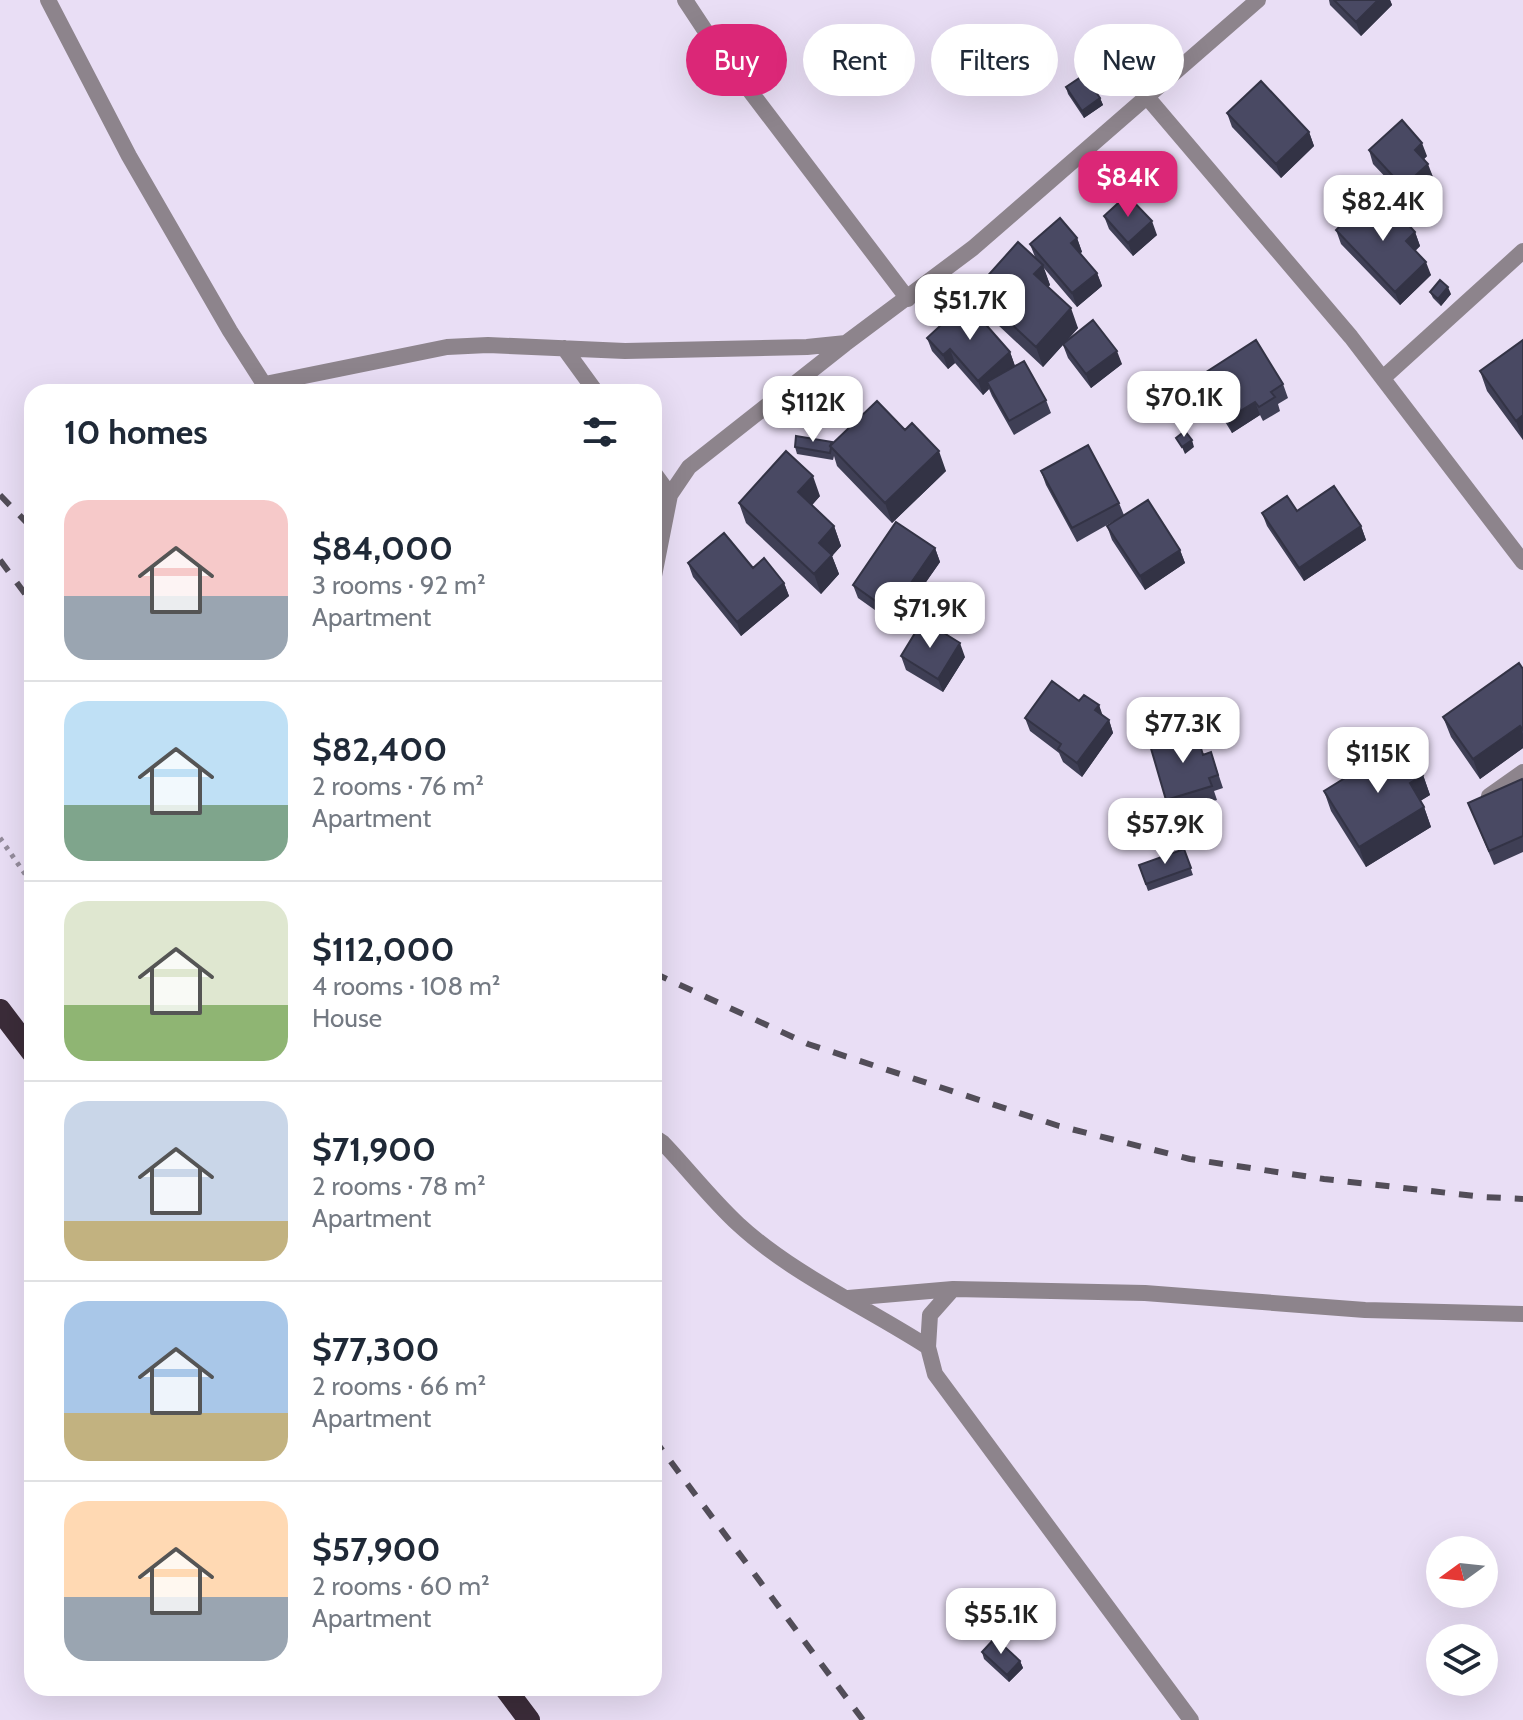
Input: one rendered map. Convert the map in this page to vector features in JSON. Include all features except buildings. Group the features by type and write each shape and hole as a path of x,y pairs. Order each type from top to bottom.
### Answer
{"highway":[{"path":"0,1010 24,1042"},
{"path":"511,1696 529,1720"}],"street":[{"path":"48,0 137,169 224,321 264,384"},
{"path":"685,0 712,41 908,299"},
{"path":"662,536 670,495 696,461 973,248 1258,0"},
{"path":"1147,97 1351,337 1523,562"},
{"path":"1383,378 1523,251"},
{"path":"285,384 447,347 488,345 625,351 807,347 846,343"},
{"path":"564,348 590,384"},
{"path":"662,484 670,495"},
{"path":"1474,806 1523,772"},
{"path":"662,1142 738,1224 815,1281 928,1347"},
{"path":"848,1298 953,1289 1145,1293 1365,1310 1523,1314"},
{"path":"953,1289 930,1315 928,1347 935,1374 1191,1720"}],"path":[{"path":"0,838 24,872"}],"railway":[{"path":"0,495 24,520"},
{"path":"0,560 24,592"},
{"path":"662,977 808,1044 1059,1126 1190,1159 1324,1179 1523,1199"},
{"path":"662,1450 863,1720"}]}
